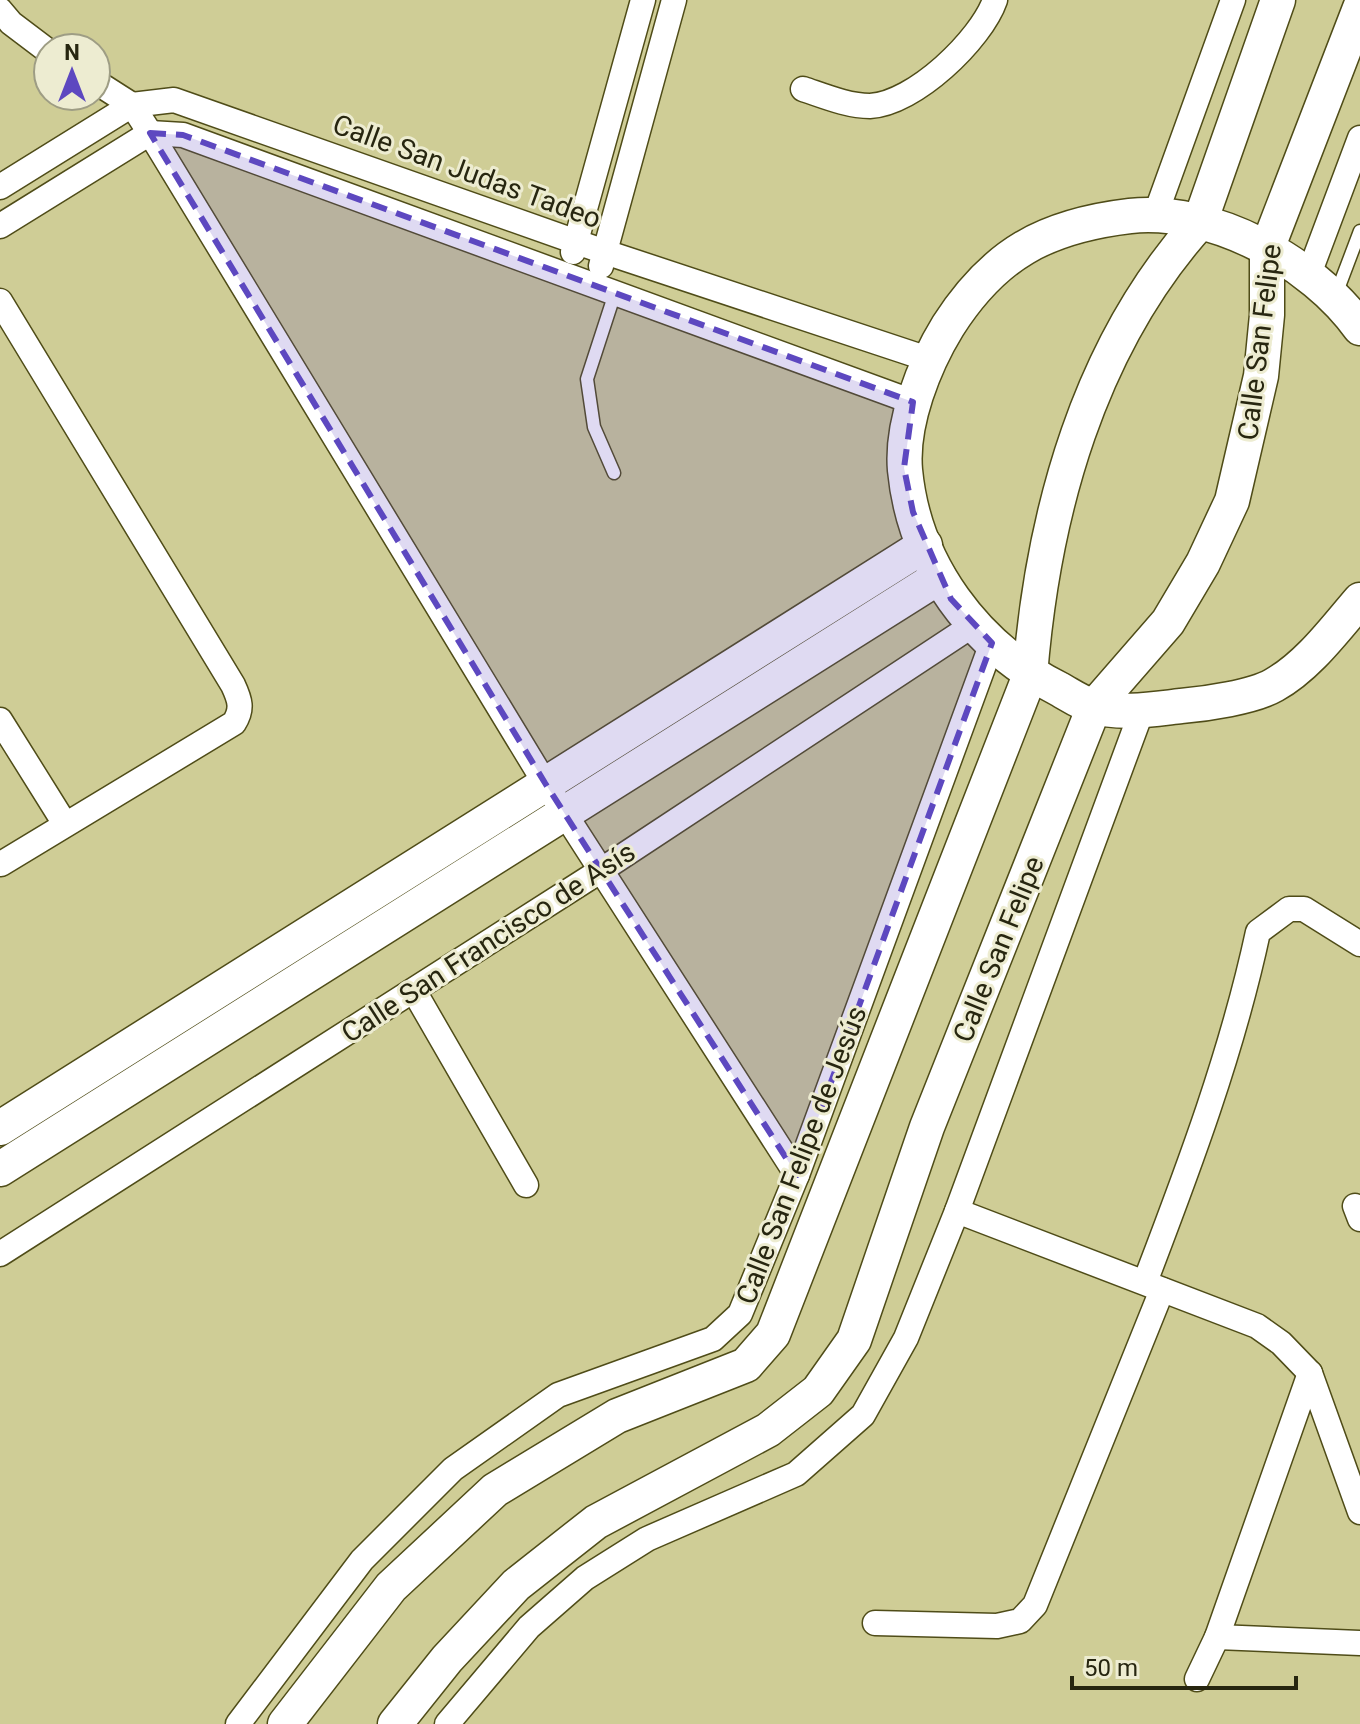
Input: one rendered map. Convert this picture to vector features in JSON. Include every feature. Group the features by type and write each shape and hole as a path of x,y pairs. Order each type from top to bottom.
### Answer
{"main road":[{"path":"285,1724 391,1587 495,1490 617,1416 746,1365 773,1334 1030,675 1036,593 1070,449 1138,305 1175,249 1200,222 1278,0"},
{"name":"Calle San Felipe","path":"395,1724 447,1659 516,1585 596,1522 768,1430 818,1391 854,1340 927,1127 1094,707 1168,622 1203,563 1232,501 1261,376 1267,315 1267,249 1360,8"},
{"path":"1359,325 1335,297 1309,274 1267,249 1200,222 1156,213 1098,220 1026,243 971,291 928,359 913,402 904,468 913,512 939,577 982,634 1030,675 1094,707 1142,710 1205,704 1273,685 1325,641 1360,600"},
{"path":"0,1128 925,545"},
{"path":"0,1169 939,577"}],"street":[{"path":"567,273 643,0"},
{"path":"606,288 605,252 674,0"},
{"path":"803,89 846,103 870,106 891,102 951,60 972,41 995,0"},
{"path":"1156,213 1233,0"},
{"path":"0,10 32,39"},
{"path":"112,92 132,105 150,133 545,783 797,1175"},
{"name":"Calle San Judas Tadeo","path":"0,187 132,105 174,100 605,252 928,359"},
{"path":"0,226 150,133 183,135 913,402"},
{"name":"Calle San Felipe","path":"1309,274 1360,138"},
{"path":"0,301 240,699 241,713 234,723 1,864"},
{"name":"Calle San Francisco de Asís","path":"0,1254 600,871 982,634"},
{"name":"Calle San Felipe de Jesús","path":"238,1724 362,1560 453,1469 558,1395 713,1339 740,1314 797,1175 982,634"},
{"path":"447,1724 529,1627 585,1578 647,1539 796,1474 863,1415 906,1338 957,1211 1142,710"},
{"path":"0,720 65,824"},
{"path":"875,1623 997,1626 1020,1621 1035,1605 1154,1286 1194,1152 1241,1013 1258,932 1289,909 1304,909 1360,944"},
{"path":"414,991 526,1185"},
{"path":"957,1211 1257,1326 1281,1343 1310,1373 1359,1506"},
{"path":"1197,1679 1217,1637 1310,1373"},
{"path":"1217,1637 1360,1643"}],"lane":[{"path":"1335,297 1360,231"},
{"path":"606,288 587,379 594,427 614,473"}],"highlighted area":[{"path":"150,133 183,135 913,402 904,468 913,512 951,599 992,643 797,1175 545,783"}]}
